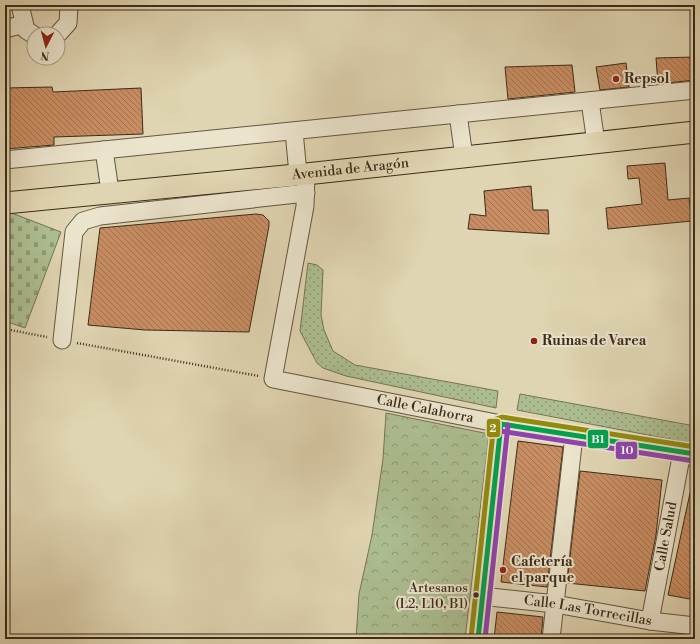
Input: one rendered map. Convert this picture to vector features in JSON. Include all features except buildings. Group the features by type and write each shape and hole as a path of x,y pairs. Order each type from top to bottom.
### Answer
{"main road":[{"name":"Avenida de Aragón","path":"5,203 110,191 303,180 464,157 695,132"}],"street":[{"path":"20,5 28,26"},
{"path":"65,26 68,23 70,5"},
{"path":"5,29 26,29"},
{"path":"5,160 695,90"},
{"path":"666,93 695,102"},
{"path":"590,101 596,143"},
{"path":"458,114 464,157"},
{"path":"274,379 305,206 303,180 294,131"},
{"path":"104,150 110,191"},
{"path":"62,340 74,232 83,221 100,216 303,180"},
{"name":"Calle Calahorra","path":"274,379 501,424 688,453"},
{"path":"478,639 501,424"},
{"path":"551,639 574,436"},
{"name":"Calle Salud","path":"650,621 688,453"},
{"name":"Calle Las Torrecillas","path":"482,596 555,604 650,621 695,626"}],"path":[{"path":"5,329 274,379"}],"green space":[{"path":"9,212 61,232 25,328 5,321 5,222"},
{"path":"308,263 317,265 323,270 321,315 324,330 333,351 355,365 498,391 496,408 346,376 323,368 317,363 300,331"},
{"path":"520,394 695,426 695,444 517,410"},
{"path":"386,413 489,434 465,639 356,639 359,594 372,535 383,459"}],"transit line":[{"name":"2","path":"471,638 494,423 496,419 502,417 695,447"},
{"name":"B1","path":"501,424 695,454"},
{"name":"B1","path":"478,639 501,424"},
{"name":"10","path":"485,639 508,425"},
{"name":"10","path":"500,431 694,461"}],"place":[{"name":"Repsol","path":"616,79"},
{"name":"Ruinas de Varea","path":"534,341"},
{"name":"Cafetería el parque","path":"503,570"},
{"name":"Artesanos (L2, L10, B1)","path":"476,595"}]}
